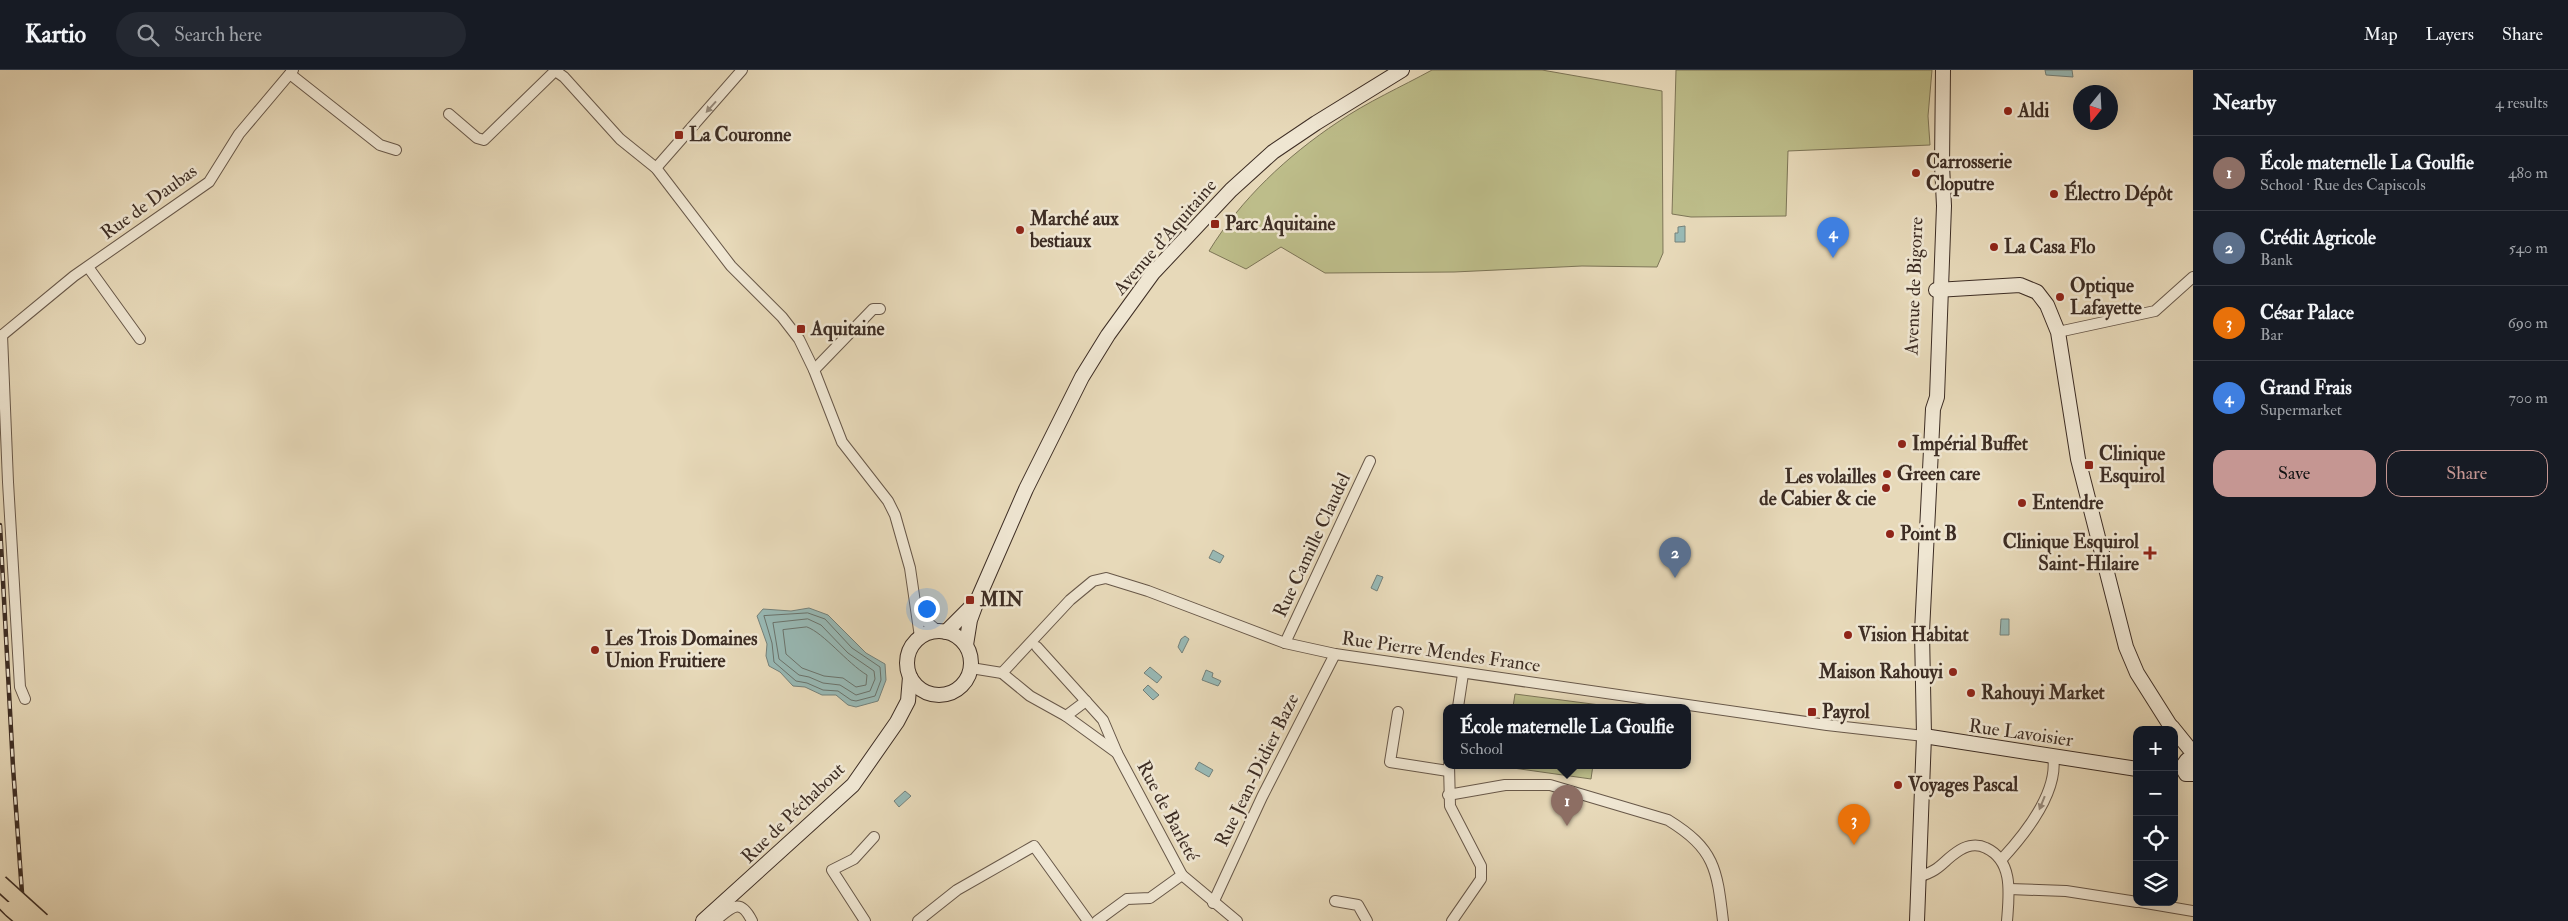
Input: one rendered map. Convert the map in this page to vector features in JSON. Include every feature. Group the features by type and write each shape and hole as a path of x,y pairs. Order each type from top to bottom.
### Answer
{"main road":[{"path":"0,883 42,921"},
{"path":"0,898 25,921"}],"street":[{"path":"449,114 477,138 484,140 555,70 620,139 656,168 731,266 788,324 805,348 842,442 895,514 910,568 920,637"},
{"path":"656,168 742,70"},
{"name":"Avenue d'Aquitaine","path":"966,645 970,620 976,601 1026,489 1082,377 1108,335 1153,273 1231,190 1273,152 1332,112 1402,70"},
{"name":"Avenue de Bigorre","path":"1933,409 1937,397 1939,346 1936,338 1944,206 1942,165 1943,70"},
{"path":"291,72 380,145 396,150"},
{"name":"Rue de Daubas","path":"1,336 88,267 209,182 239,134 291,72"},
{"name":"Avenue de Bigorre","path":"1917,921 1924,736 1922,632 1933,409 1930,394 1930,378 1934,228 1942,165"},
{"path":"1934,228 1938,235 1939,290 2020,285 2032,288 2047,305 2058,332 2077,453 2126,646 2137,673 2170,726"},
{"path":"88,267 140,339"},
{"path":"2058,332 2155,310 2193,277"},
{"path":"814,370 873,309 880,309"},
{"path":"1,336 20,687 25,699"},
{"name":"Rue Camille Claudel","path":"1286,643 1370,461"},
{"name":"Rue Pierre Mendes France","path":"1002,673 1031,640 1078,593 1093,581 1106,578 1148,591 1286,643 1335,654 1463,674 1686,704"},
{"name":"Avenue d'Aquitaine","path":"942,631 976,601"},
{"path":"918,614 942,631 954,634 966,645 971,660 971,668 964,683 952,692 931,694 915,684 910,676 908,658 913,644 920,637 942,631"},
{"name":"Rue de Barleté","path":"1037,647 1103,720 1117,753 1182,876 1237,921"},
{"name":"Rue Jean-Didier Baze","path":"1213,902 1262,796 1335,654"},
{"path":"971,668 1002,673"},
{"name":"Rue de Barleté","path":"1002,673 1030,696 1066,716 1117,753"},
{"path":"1458,704 1463,674"},
{"name":"Rue de Péchabout","path":"703,921 853,786 897,722 908,701 910,676"},
{"name":"Rue de Péchabout","path":"897,722 922,698 931,694"},
{"path":"1066,716 1086,701"},
{"name":"Rue Pierre Mendes France","path":"1691,705 1924,736"},
{"path":"1398,712 1390,762 1443,767"},
{"name":"Rue Lavoisier","path":"1924,736 2133,768"},
{"path":"2178,738 2185,750 2185,766"},
{"path":"2002,859 2024,834 2037,814 2052,774 2054,765 2052,756"},
{"path":"1449,769 1448,795 1455,819 1481,866 1478,884 1452,921"},
{"path":"1448,795 1504,785 1550,785 1668,820 1685,830 1710,858 1719,888 1723,921"},
{"path":"865,921 832,870 854,859 874,838"},
{"path":"918,921 957,890 1034,846 1088,921"},
{"path":"1918,877 1941,868 1961,850 1972,846 1982,847 2002,859 2009,889 2007,921"},
{"path":"1097,921 1127,899 1150,898 1182,876"},
{"path":"2009,889 2066,891 2133,901"},
{"path":"1335,901 1358,905 1367,921"},
{"path":"715,921 732,908 742,906 752,921"},
{"path":"2162,906 2193,911"}],"green space":[{"path":"1432,70 1542,70 1662,91 1663,253 1657,267 1582,266 1454,272 1325,273 1281,247 1246,269 1209,251 1250,196 1301,149 1319,135 1372,101"},
{"path":"1676,70 1932,70 1928,116 1930,145 1788,151 1786,216 1691,217 1672,214"},
{"path":"1515,694 1592,704 1513,704"},
{"path":"1520,769 1592,769 1591,779"}],"water":[{"path":"2045,70 2072,70 2073,77 2046,75"},
{"path":"1685,226 1685,242 1675,242 1675,233 1678,233 1678,227"},
{"path":"1213,550 1224,556 1220,563 1209,558"},
{"path":"1377,575 1383,577 1377,591 1371,588"},
{"path":"809,608 828,615 866,653 885,664 886,680 878,701 856,707 848,705 836,695 822,695 805,687 793,686 780,672 769,666 766,656 767,644 757,616 763,609 791,611"},
{"path":"2001,619 2009,619 2009,635 2000,635"},
{"path":"1185,636 1189,639 1182,653 1178,647 1181,639"},
{"path":"1150,667 1162,677 1157,683 1144,673"},
{"path":"1206,670 1213,673 1212,677 1221,681 1218,686 1202,680"},
{"path":"1148,685 1159,695 1153,700 1143,690"},
{"path":"1199,762 1213,770 1209,777 1195,769"},
{"path":"905,791 911,796 899,807 894,801"}],"railway":[{"path":"0,525 13,767 24,921"}],"place":[{"name":"Aldi","path":"2008,111"},
{"name":"La Couronne","path":"679,135"},
{"name":"Carrosserie Cloputre","path":"1916,173"},
{"name":"Électro Dépôt","path":"2054,194"},
{"name":"Parc Aquitaine","path":"1215,224"},
{"name":"Marché aux bestiaux","path":"1020,230"},
{"name":"La Casa Flo","path":"1994,247"},
{"name":"Grand Frais","path":"1833,258"},
{"name":"Optique Lafayette","path":"2060,297"},
{"name":"Aquitaine","path":"801,329"},
{"name":"Impérial Buffet","path":"1902,444"},
{"name":"Clinique Esquirol","path":"2089,465"},
{"name":"Green care","path":"1887,474"},
{"name":"Les volailles de Cabier & cie","path":"1886,488"},
{"name":"Entendre","path":"2022,503"},
{"name":"Point B","path":"1890,534"},
{"name":"Clinique Esquirol Saint-Hilaire","path":"2150,553"},
{"name":"Crédit Agricole","path":"1675,578"},
{"name":"MIN","path":"970,600"},
{"name":"Vision Habitat","path":"1848,635"},
{"name":"Les Trois Domaines Union Fruitiere","path":"595,650"},
{"name":"Maison Rahouyi","path":"1953,672"},
{"name":"Rahouyi Market","path":"1971,693"},
{"name":"Payrol","path":"1812,712"},
{"name":"Voyages Pascal","path":"1898,785"},
{"name":"École maternelle La Goulfie","path":"1567,826"},
{"name":"César Palace","path":"1854,845"}]}
